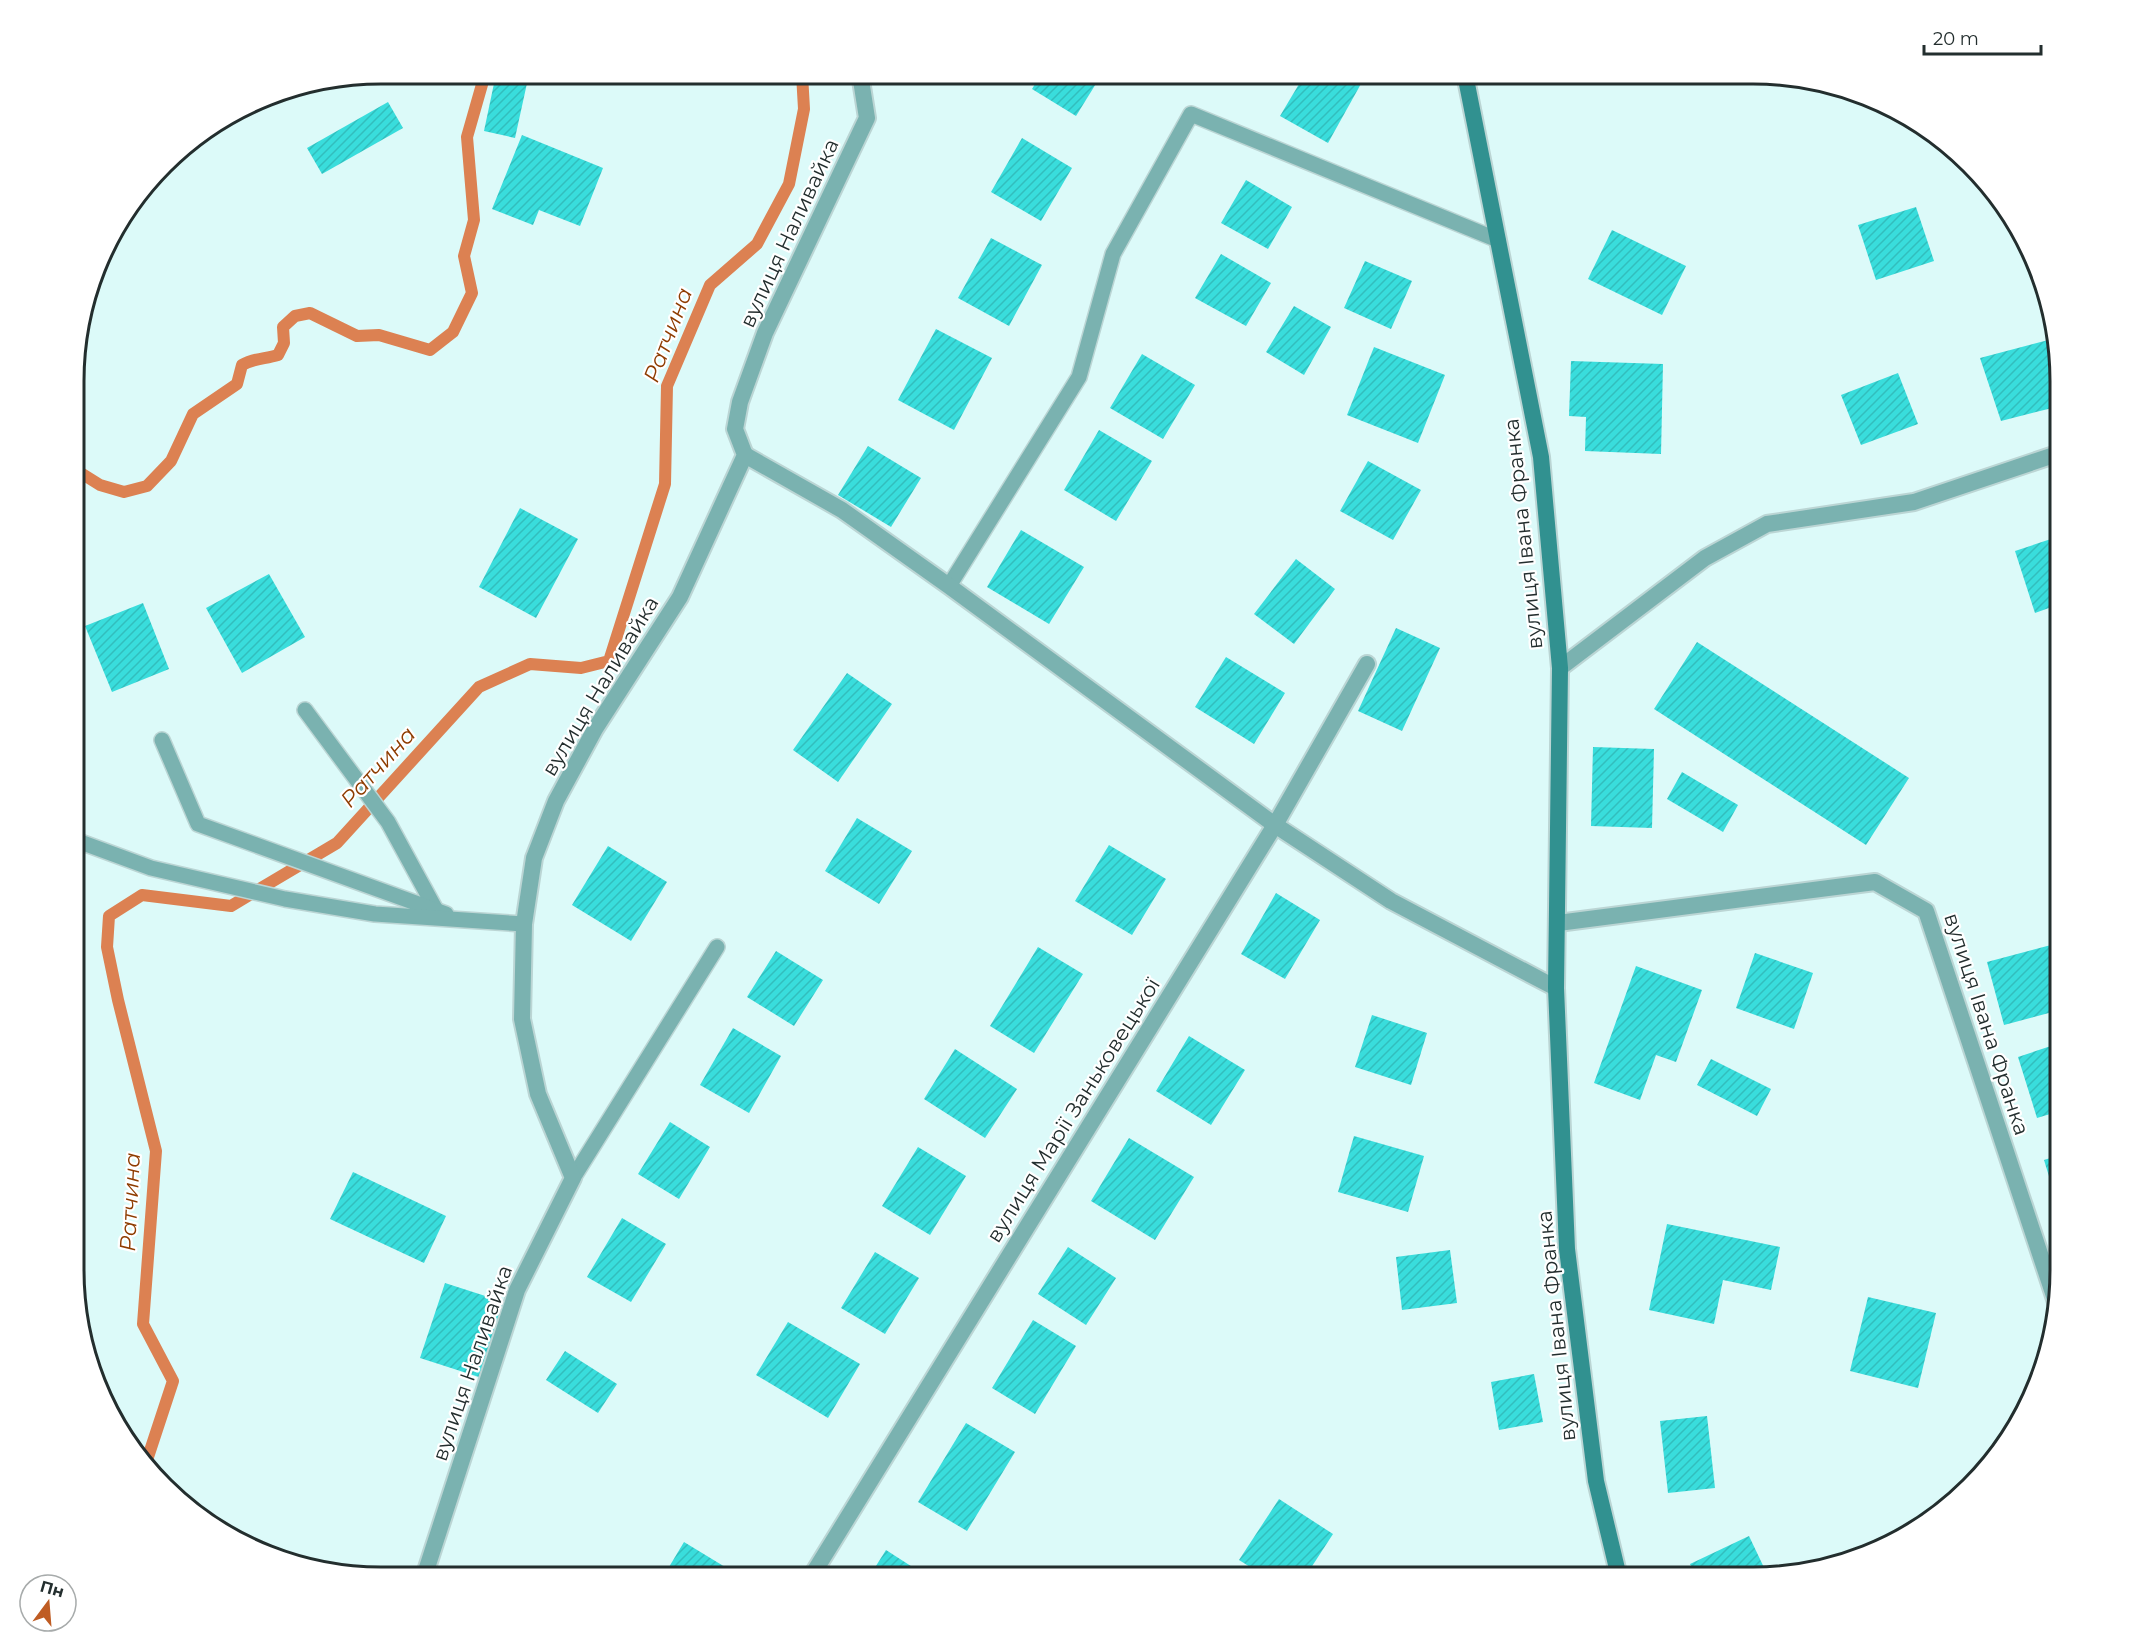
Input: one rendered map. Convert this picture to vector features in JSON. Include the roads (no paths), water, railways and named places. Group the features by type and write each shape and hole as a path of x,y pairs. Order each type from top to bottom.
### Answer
{"main road":[{"name":"вулиця Івана Франка","path":"1467,84 1541,457 1560,668 1556,988 1567,1249 1596,1481 1617,1567"}],"street":[{"name":"вулиця Наливайка","path":"427,1567 517,1290 573,1178 538,1094 522,1019 524,924 534,858 556,801 595,729 680,597 745,454 735,429 740,402 765,333 867,118 862,84"},
{"path":"745,454 842,510 1275,825 1391,901 1556,988"},
{"path":"1560,668 1705,558 1767,524 1914,502 2050,456"},
{"name":"вулиця Марії Заньковецької","path":"817,1567 1275,825 1367,664"},
{"name":"вулиця Івана Франка","path":"1558,923 1875,882 1926,911 2049,1285"}],"lane":[{"path":"949,586 1079,377 1113,254 1191,114 1498,240"},
{"path":"305,710 388,822 436,910"},
{"path":"162,740 198,824 463,920"},
{"path":"84,843 151,868 285,899 375,914 524,924"},
{"path":"573,1178 717,947"}],"waterway":[{"path":"84,475 100,485 124,492 147,486 171,461 193,414 237,384 242,365 278,355 284,343 283,327 295,316 310,313 357,336 379,335 430,350 453,332 472,293 464,256 474,220 467,137 482,84"},
{"name":"Ратчина","path":"149,1455 173,1381 143,1324 156,1151 107,947 109,916 142,895 231,906 337,843 479,687 530,664 581,668 609,661 665,484 667,386 710,285 757,244 789,184 804,109 803,84"}]}
